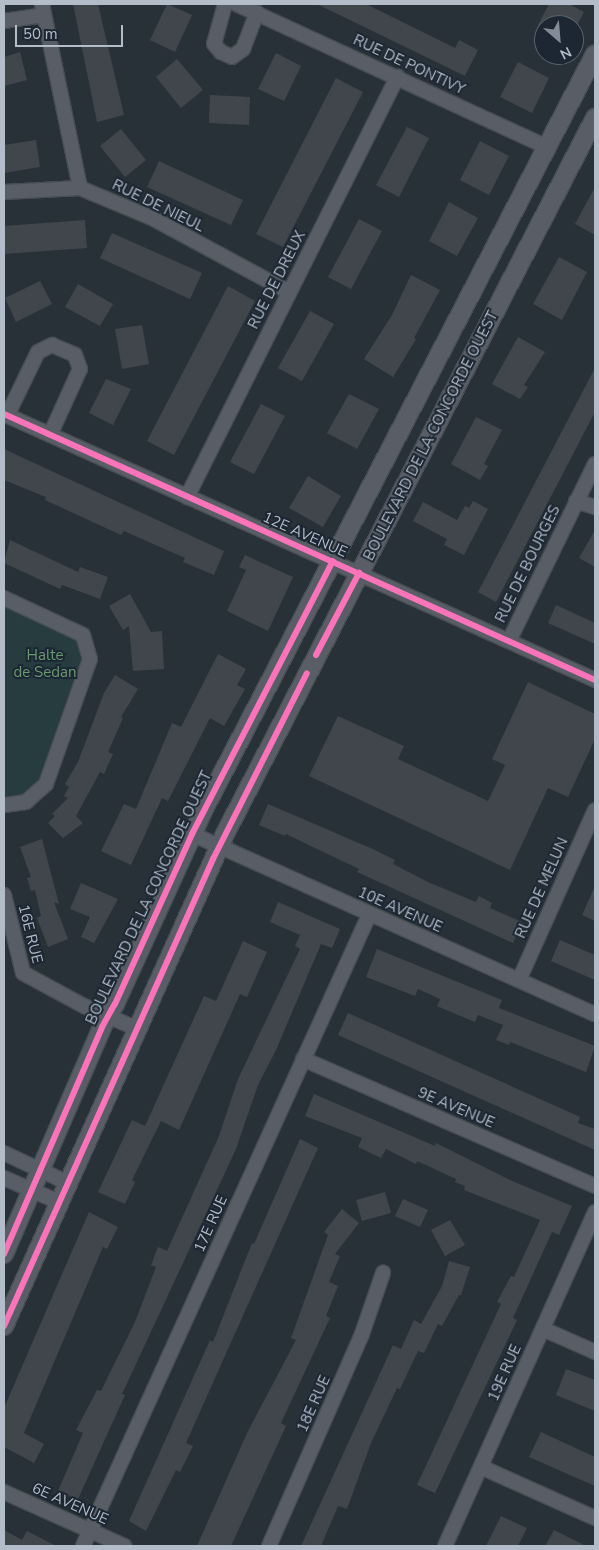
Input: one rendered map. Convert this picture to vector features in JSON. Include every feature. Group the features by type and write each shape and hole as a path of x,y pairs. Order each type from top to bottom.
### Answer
{"street":[{"path":"225,4 214,44 221,52 232,56 243,49 257,13"},
{"name":"RUE DE PONTIVY","path":"236,4 547,147"},
{"path":"4,22 43,9 80,188"},
{"name":"BOULEVARD DE LA CONCORDE OUEST","path":"4,1254 108,1016 192,834 595,54"},
{"name":"RUE DE DREUX","path":"187,497 397,77"},
{"name":"BOULEVARD DE LA CONCORDE OUEST","path":"4,1326 219,846 595,118"},
{"name":"RUE DE NIEUL","path":"4,192 80,188 154,219 289,292"},
{"name":"12E AVENUE","path":"50,435 80,369 76,355 52,345 38,352 5,415 595,680"},
{"name":"RUE DE BOURGES","path":"508,641 595,464"},
{"name":"RUE DE BOURGES","path":"576,500 595,507"},
{"path":"4,598 83,635 90,659 46,784 26,802 4,805"},
{"name":"RUE DE MELUN","path":"520,980 595,810"},
{"name":"10E AVENUE","path":"192,834 369,915 595,1014"},
{"name":"16E RUE","path":"4,895 23,973 138,1029"},
{"name":"17E RUE","path":"83,1546 369,915"},
{"name":"9E AVENUE","path":"303,1059 595,1186"},
{"path":"4,1153 68,1183"},
{"path":"4,1178 59,1202"},
{"name":"19E RUE","path":"445,1546 595,1212"},
{"name":"18E RUE","path":"269,1546 362,1334 383,1273"},
{"path":"543,1328 595,1352"},
{"path":"481,1468 595,1518"},
{"name":"6E AVENUE","path":"4,1492 124,1546"}],"green space":[{"name":"Halte de Sedan","path":"4,598 83,635 90,659 46,784 4,805"}],"building":[{"path":"73,4 98,4 124,115 97,122"},
{"path":"167,4 192,15 175,52 150,40"},
{"path":"317,4 366,4 455,48 459,40 478,50 465,76"},
{"path":"549,4 569,4 584,12 582,15 543,15"},
{"path":"20,52 27,80 4,86 4,57"},
{"path":"276,53 301,66 284,101 258,89"},
{"path":"177,59 203,90 181,108 156,77"},
{"path":"518,62 549,78 532,113 500,97"},
{"path":"336,78 363,92 283,247 256,234"},
{"path":"210,95 250,97 249,125 209,123"},
{"path":"407,127 429,138 399,197 376,185"},
{"path":"121,129 146,160 125,177 100,146"},
{"path":"36,140 40,167 4,173 4,145"},
{"path":"480,141 509,156 489,195 460,180"},
{"path":"159,161 243,200 231,225 147,187"},
{"path":"595,187 595,235 575,224"},
{"path":"449,202 478,218 457,256 429,241"},
{"path":"359,219 382,231 351,289 328,277"},
{"path":"85,220 87,248 4,254 4,226"},
{"path":"112,233 202,273 190,299 100,258"},
{"path":"559,257 587,272 562,320 533,304"},
{"path":"411,275 440,290 414,338 416,339 393,377 364,359 392,315"},
{"path":"40,281 52,304 16,322 5,298"},
{"path":"78,284 113,304 100,326 65,307"},
{"path":"228,286 255,301 174,455 147,441"},
{"path":"310,311 334,324 302,381 278,368"},
{"path":"142,325 149,364 122,369 115,329"},
{"path":"518,337 545,352 524,385 528,387 520,399 492,384"},
{"path":"595,368 595,412 496,602 478,592"},
{"path":"106,379 131,389 113,425 89,413"},
{"path":"349,394 379,409 357,449 327,433"},
{"path":"261,404 285,416 254,474 230,462"},
{"path":"476,417 502,430 484,464 488,466 480,480 451,464"},
{"path":"4,449 224,551 214,575 183,562 185,558 124,531 121,535 45,500 46,497 4,480"},
{"path":"308,476 341,496 323,527 289,508"},
{"path":"473,501 488,509 464,555 444,545 447,539 413,521 423,502 457,520 465,506 469,508"},
{"path":"595,530 595,567 579,558"},
{"path":"10,540 78,572 80,567 108,577 100,599 62,585 60,589 4,563"},
{"path":"245,555 293,577 268,631 227,611 246,570 239,567"},
{"path":"130,594 151,632 162,631 164,669 133,671 129,626 123,630 109,606"},
{"path":"556,605 595,623 595,644 548,623"},
{"path":"218,654 246,669 237,685 245,689 224,726 210,718 168,801 162,798 131,865 101,851 124,804 136,809 172,723 181,727"},
{"path":"115,675 138,689 121,717 123,718 108,752 113,754 104,774 100,772 76,816 83,823 63,838 48,823 55,816 52,814 68,798 64,796 69,787 65,784 78,762 104,693"},
{"path":"528,682 595,714 595,739 568,797 548,788 510,870 309,776 338,716 404,746 398,759 488,801 505,765 492,759"},
{"path":"268,804 375,850 395,860 393,864 430,883 476,902 479,896 492,903 490,908 522,922 513,943 357,872 359,869 286,834 285,836 259,825"},
{"path":"42,839 59,904 54,902 68,939 48,947 37,918 41,916 35,890 31,891 27,878 31,877 20,847"},
{"path":"81,883 118,899 94,943 81,937 90,917 70,909"},
{"path":"595,886 595,921 582,915"},
{"path":"278,902 340,929 332,948 321,944 276,1050 258,1085 236,1149 122,1394 125,1395 78,1499 58,1491 83,1433 76,1430 97,1390 101,1391 135,1322 156,1267 151,1265 158,1247 167,1251 219,1136 238,1079 300,949 295,946 300,935 270,922"},
{"path":"560,940 595,955 595,980 551,961"},
{"path":"243,941 267,952 247,997 240,994 179,1130 161,1121 132,1180 135,1182 125,1204 98,1192 132,1120 145,1126 204,996 216,1001"},
{"path":"377,949 502,1000 499,1008 595,1046 586,1072 510,1042 509,1045 496,1040 503,1025 478,1015 475,1022 437,1006 440,999 418,989 415,996 366,977"},
{"path":"348,1013 580,1117 578,1123 595,1129 595,1150 338,1035"},
{"path":"314,1094 435,1146 436,1143 510,1180 572,1206 559,1235 552,1232 513,1318 517,1320 435,1493 417,1485 501,1304 497,1302 511,1276 514,1277 540,1220 464,1190 465,1186 455,1182 456,1179 417,1161 416,1164 386,1149 381,1158 358,1147 362,1138 305,1116"},
{"path":"300,1139 318,1148 186,1443 193,1446 180,1472 176,1470 146,1531 129,1521 210,1340 213,1342 252,1243 254,1244"},
{"path":"385,1192 391,1213 362,1221 356,1200"},
{"path":"403,1199 428,1210 420,1227 395,1216"},
{"path":"342,1209 359,1223 335,1254 340,1256 329,1282 338,1286 326,1316 330,1318 281,1423 286,1426 231,1546 197,1546 248,1431 296,1340 291,1338 328,1235 324,1232"},
{"path":"89,1212 118,1227 107,1249 103,1247 24,1433 44,1444 34,1463 4,1447 4,1408"},
{"path":"450,1220 465,1245 445,1256 431,1230"},
{"path":"449,1261 470,1267 461,1295 459,1295 442,1326 438,1324 424,1353 418,1351 400,1389 397,1388 371,1443 347,1509 338,1506 321,1546 301,1546 393,1345 401,1349 414,1320 421,1324 442,1286"},
{"path":"566,1369 595,1380 595,1411 556,1395"},
{"path":"541,1432 595,1457 595,1486 529,1457"},
{"path":"501,1516 527,1528 518,1546 486,1546"},
{"path":"4,1530 22,1540 27,1531 56,1546 4,1546"},
{"path":"554,1530 586,1546 545,1546"}],"cycle path":[{"path":"4,414 595,680"},
{"path":"4,1254 102,1027 115,1004 192,834 333,561"},
{"path":"316,655 359,573"},
{"path":"4,1326 213,859 307,673"}]}
